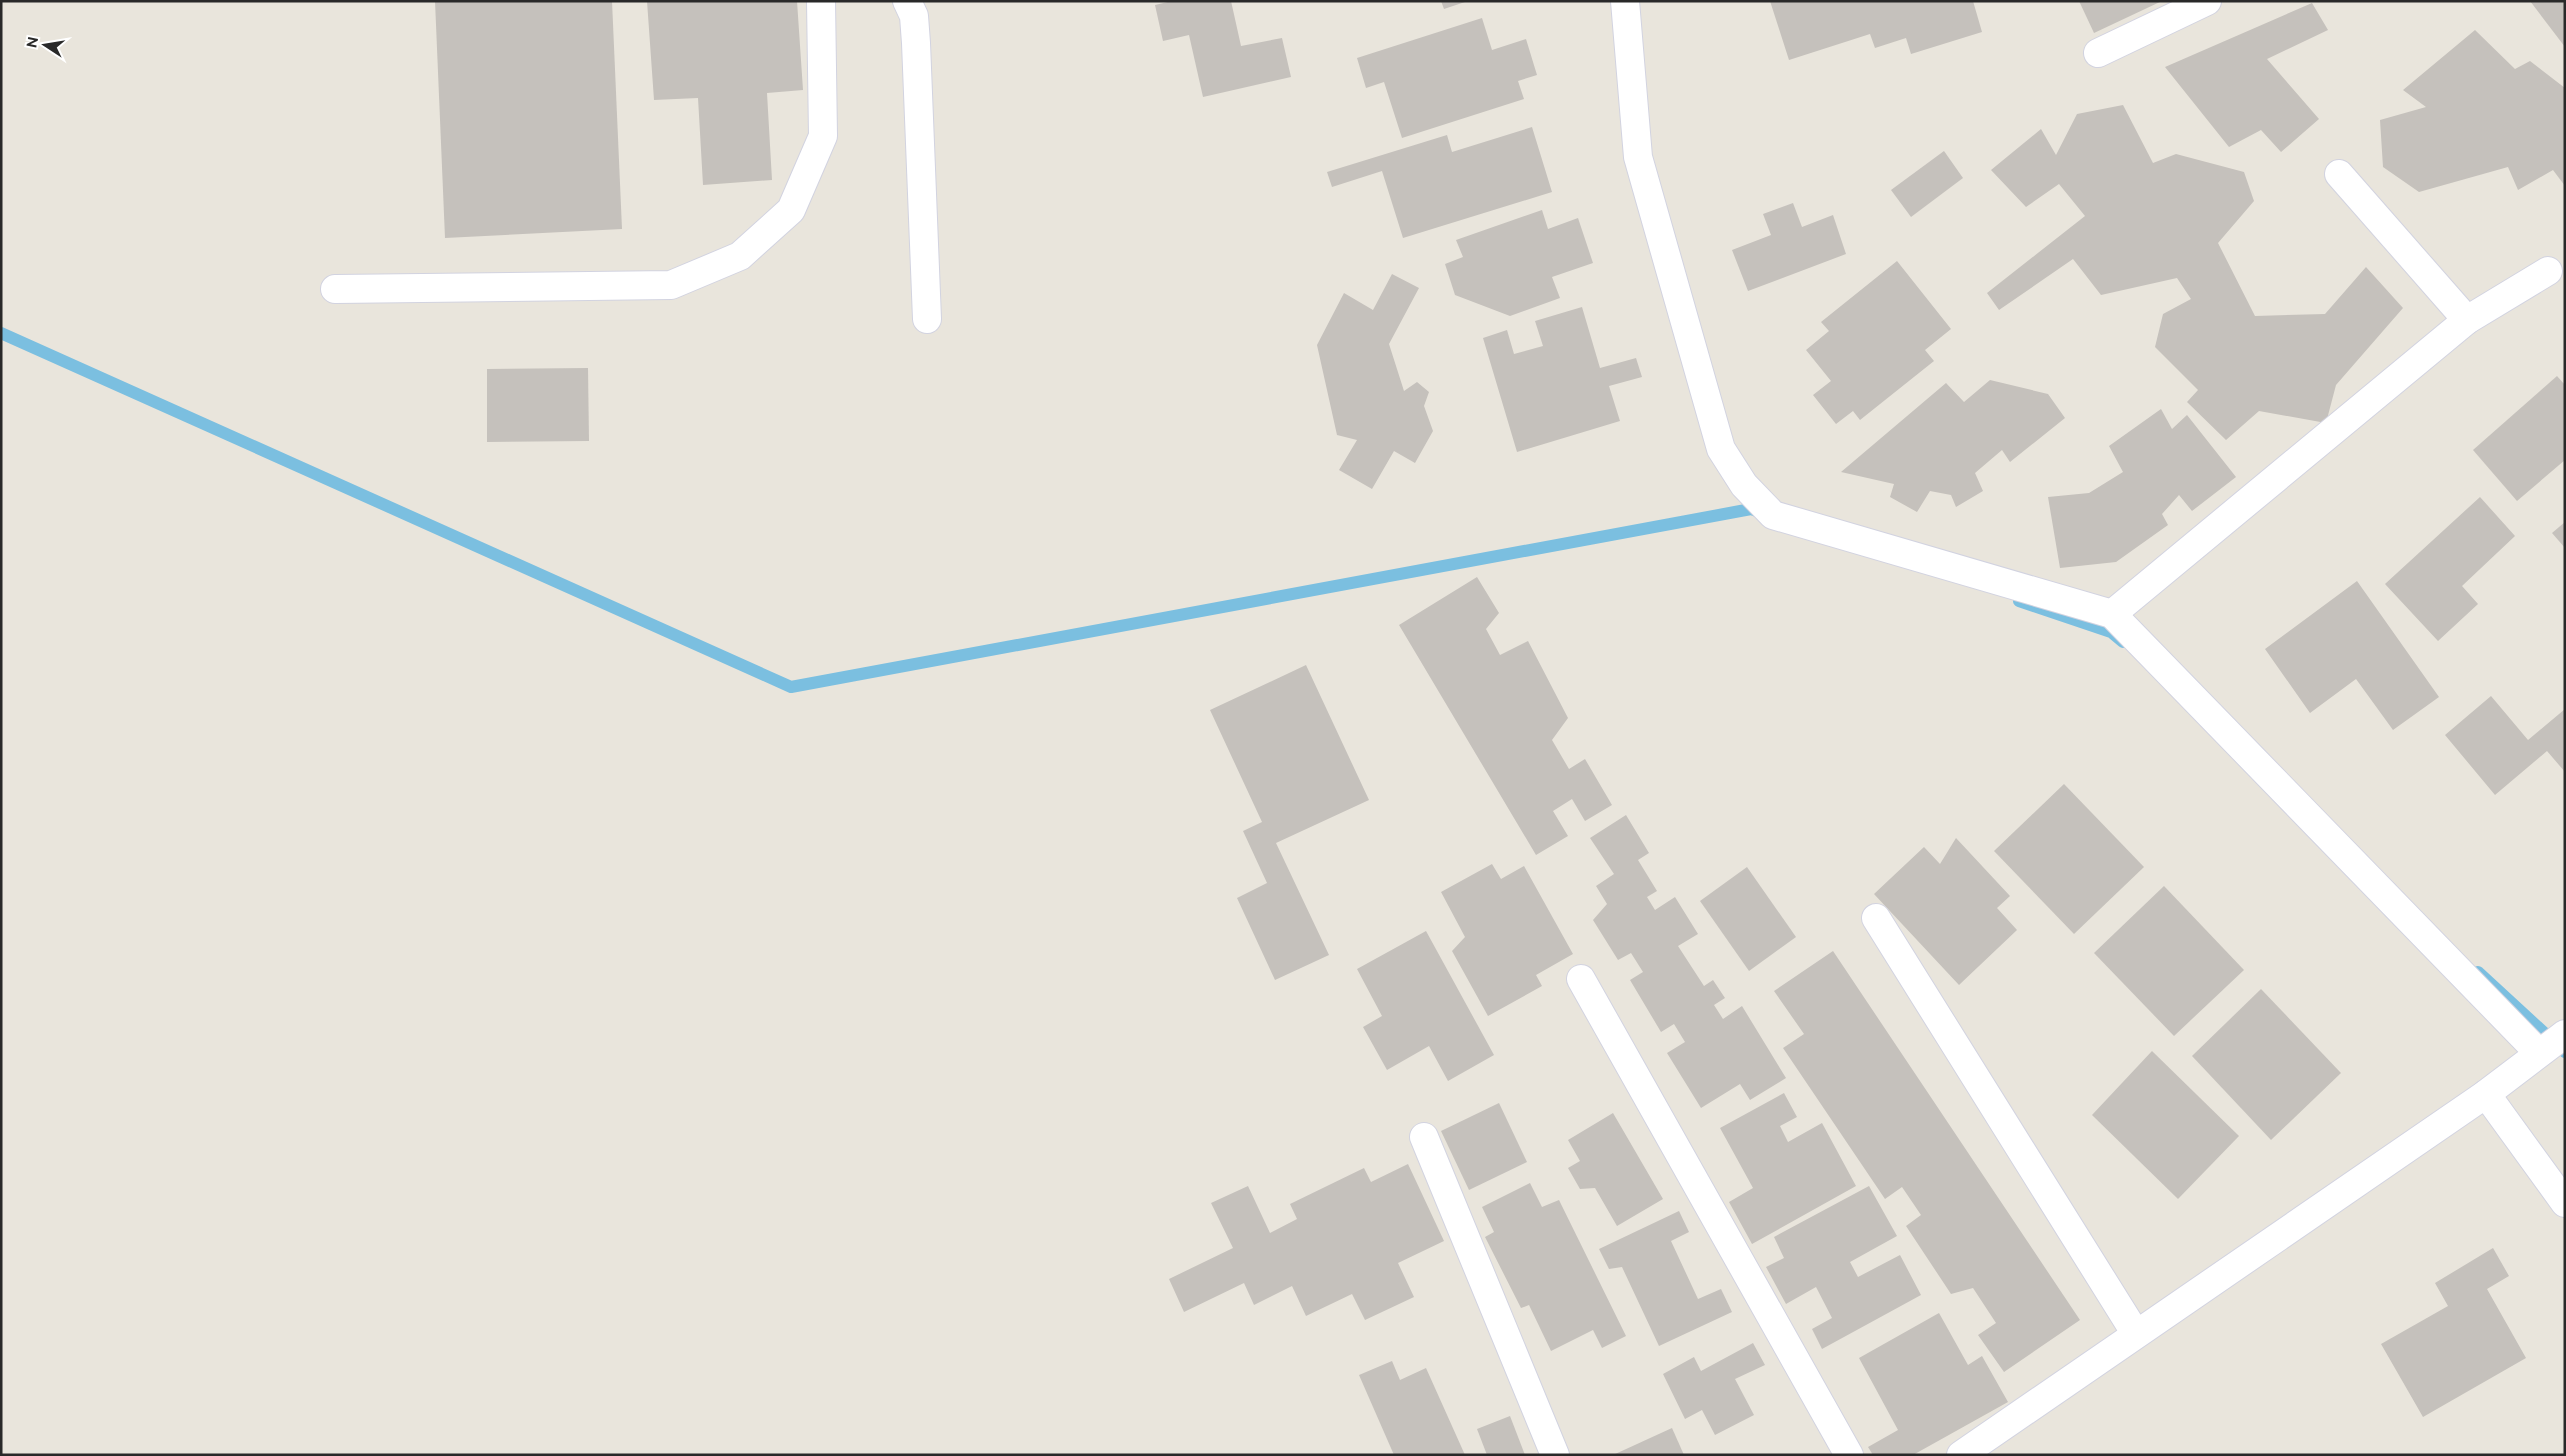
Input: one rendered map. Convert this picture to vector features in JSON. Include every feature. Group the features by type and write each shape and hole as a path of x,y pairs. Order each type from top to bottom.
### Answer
{"street":[{"path":"335,289 671,286 740,256 790,210 823,136 821,1"},
{"path":"907,1 914,16 916,43 927,319"},
{"path":"1625,1 1638,157 1721,449 1744,485 1773,515 2112,614 2540,1053"},
{"path":"2098,53 2207,1"},
{"path":"2339,174 2467,320"},
{"path":"2112,614 2467,320 2548,272"},
{"path":"1876,918 2136,1334"},
{"path":"1581,979 1849,1455"},
{"path":"1961,1455 2486,1094 2565,1034"},
{"path":"2486,1094 2565,1203"},
{"path":"1424,1136 1555,1455"}],"building":[{"path":"435,1 612,1 622,229 445,238"},
{"path":"647,1 797,1 803,90 767,93 772,180 703,185 698,98 654,100"},
{"path":"1172,1 1231,1 1241,46 1282,38 1291,77 1203,97 1189,35 1163,41 1155,5"},
{"path":"1441,1 1465,1 1465,2 1444,9"},
{"path":"1770,1 1973,1 1982,32 1911,54 1906,38 1875,48 1870,34 1789,60"},
{"path":"2079,1 2162,1 2094,33"},
{"path":"2530,1 2565,1 2565,47"},
{"path":"2312,3 2328,30 2267,59 2319,119 2281,152 2261,130 2229,147 2165,67"},
{"path":"1482,18 1492,50 1526,39 1537,75 1518,81 1524,99 1402,138 1384,82 1366,88 1357,58"},
{"path":"2475,30 2515,69 2530,61 2565,88 2565,186 2553,170 2518,190 2508,167 2419,192 2383,167 2380,120 2426,107 2403,90"},
{"path":"2123,105 2153,163 2176,154 2244,172 2254,201 2218,243 2255,316 2325,314 2366,267 2403,308 2336,385 2326,423 2259,411 2226,440 2187,402 2198,390 2155,347 2163,314 2191,299 2177,278 2101,295 2073,259 1999,310 1987,293 2085,216 2059,184 2026,207 1991,170 2041,129 2056,155 2077,114"},
{"path":"1532,127 1552,192 1403,238 1382,171 1332,187 1327,172 1447,135 1452,152"},
{"path":"1944,151 1963,178 1911,217 1891,190"},
{"path":"1793,203 1802,227 1833,215 1846,254 1748,291 1732,250 1771,235 1763,214"},
{"path":"1542,210 1548,229 1578,218 1593,263 1552,277 1560,298 1510,316 1455,295 1445,264 1463,257 1456,240"},
{"path":"1897,261 1951,329 1925,350 1934,361 1860,420 1853,411 1836,424 1813,395 1831,381 1806,350 1829,331 1821,322"},
{"path":"1392,274 1419,288 1389,344 1404,391 1417,382 1429,392 1424,406 1433,431 1415,463 1394,451 1372,489 1339,470 1357,440 1337,435 1317,345 1344,293 1373,310"},
{"path":"1582,307 1600,368 1636,358 1642,377 1609,386 1620,421 1517,452 1483,338 1507,330 1514,354 1543,346 1535,321"},
{"path":"588,368 589,441 487,442 487,369"},
{"path":"2557,376 2565,385 2565,460 2517,501 2473,450"},
{"path":"1990,380 2048,394 2065,418 2010,462 2002,450 1975,473 1983,491 1956,507 1951,495 1930,491 1917,512 1890,497 1894,484 1841,472 1946,383 1964,402"},
{"path":"2161,409 2172,429 2187,415 2236,477 2192,511 2179,495 2162,514 2168,525 2116,562 2060,568 2048,497 2089,493 2123,472 2109,446"},
{"path":"2480,497 2515,536 2462,586 2478,604 2438,641 2385,584"},
{"path":"2565,522 2565,548 2552,533"},
{"path":"1477,577 1499,613 1486,629 1500,655 1528,641 1568,718 1552,740 1569,769 1585,759 1612,805 1585,821 1572,799 1553,811 1568,836 1536,855 1399,625"},
{"path":"2357,581 2439,697 2393,730 2356,679 2310,713 2265,649"},
{"path":"1306,665 1369,800 1276,843 1329,955 1275,980 1237,898 1267,883 1243,831 1262,822 1210,710"},
{"path":"2491,696 2528,740 2565,709 2565,772 2547,751 2495,795 2445,735"},
{"path":"2064,784 2144,867 2074,934 1994,851"},
{"path":"1626,815 1649,853 1638,860 1657,891 1647,897 1655,910 1675,897 1698,934 1678,946 1704,986 1713,980 1725,998 1714,1005 1723,1019 1742,1006 1786,1078 1750,1100 1740,1084 1701,1108 1667,1053 1685,1042 1674,1024 1661,1032 1630,980 1643,972 1631,953 1618,960 1593,920 1607,904 1596,886 1614,874 1590,838"},
{"path":"1956,838 2010,896 1997,908 2017,930 1959,985 1874,894 1924,847 1940,864"},
{"path":"1492,864 1501,879 1524,866 1573,954 1536,975 1542,986 1488,1016 1452,951 1465,937 1441,892"},
{"path":"1747,867 1796,937 1749,971 1700,901"},
{"path":"2164,886 2244,970 2174,1036 2094,953"},
{"path":"1426,931 1494,1055 1448,1081 1429,1046 1387,1070 1363,1027 1382,1016 1357,969"},
{"path":"1833,951 2080,1320 2004,1372 1978,1335 1996,1323 1973,1288 1951,1294 1906,1226 1921,1215 1902,1187 1885,1199 1783,1048 1804,1034 1774,991"},
{"path":"2261,989 2341,1073 2271,1140 2192,1056"},
{"path":"2152,1051 2239,1136 2178,1199 2092,1115"},
{"path":"1784,1093 1797,1117 1780,1126 1788,1142 1822,1123 1856,1186 1752,1244 1729,1202 1753,1188 1720,1128"},
{"path":"1499,1103 1527,1162 1469,1190 1441,1131"},
{"path":"1613,1113 1663,1199 1617,1226 1595,1188 1580,1189 1568,1168 1580,1161 1568,1140"},
{"path":"1408,1164 1444,1241 1398,1263 1414,1297 1365,1320 1352,1294 1306,1316 1292,1286 1254,1305 1244,1283 1184,1312 1169,1279 1233,1248 1211,1203 1248,1186 1270,1233 1297,1219 1290,1204 1364,1168 1371,1182"},
{"path":"1530,1183 1542,1207 1559,1200 1626,1336 1602,1348 1593,1330 1551,1351 1529,1305 1521,1308 1485,1237 1494,1232 1482,1207"},
{"path":"1869,1186 1897,1236 1850,1262 1858,1277 1900,1255 1921,1295 1822,1349 1812,1329 1832,1318 1816,1287 1786,1304 1766,1267 1784,1258 1774,1237"},
{"path":"1679,1211 1689,1232 1671,1241 1698,1299 1721,1289 1732,1312 1659,1346 1622,1267 1609,1269 1599,1249"},
{"path":"2493,1248 2509,1276 2487,1289 2526,1358 2423,1417 2381,1344 2448,1306 2435,1283"},
{"path":"1939,1313 1968,1365 1982,1356 2008,1402 1913,1455 1873,1455 1868,1447 1898,1430 1859,1358"},
{"path":"1753,1343 1765,1365 1735,1379 1754,1415 1715,1435 1702,1410 1685,1419 1663,1374 1694,1357 1701,1371"},
{"path":"1392,1361 1400,1380 1426,1368 1465,1455 1394,1455 1359,1375"},
{"path":"1510,1416 1525,1455 1487,1455 1477,1429"},
{"path":"1672,1428 1684,1455 1613,1455"}],"waterway":[{"path":"1,333 791,687 1751,509 1764,514"},
{"path":"2019,601 2111,632 2123,642"},
{"path":"2478,972 2565,1052"}]}
